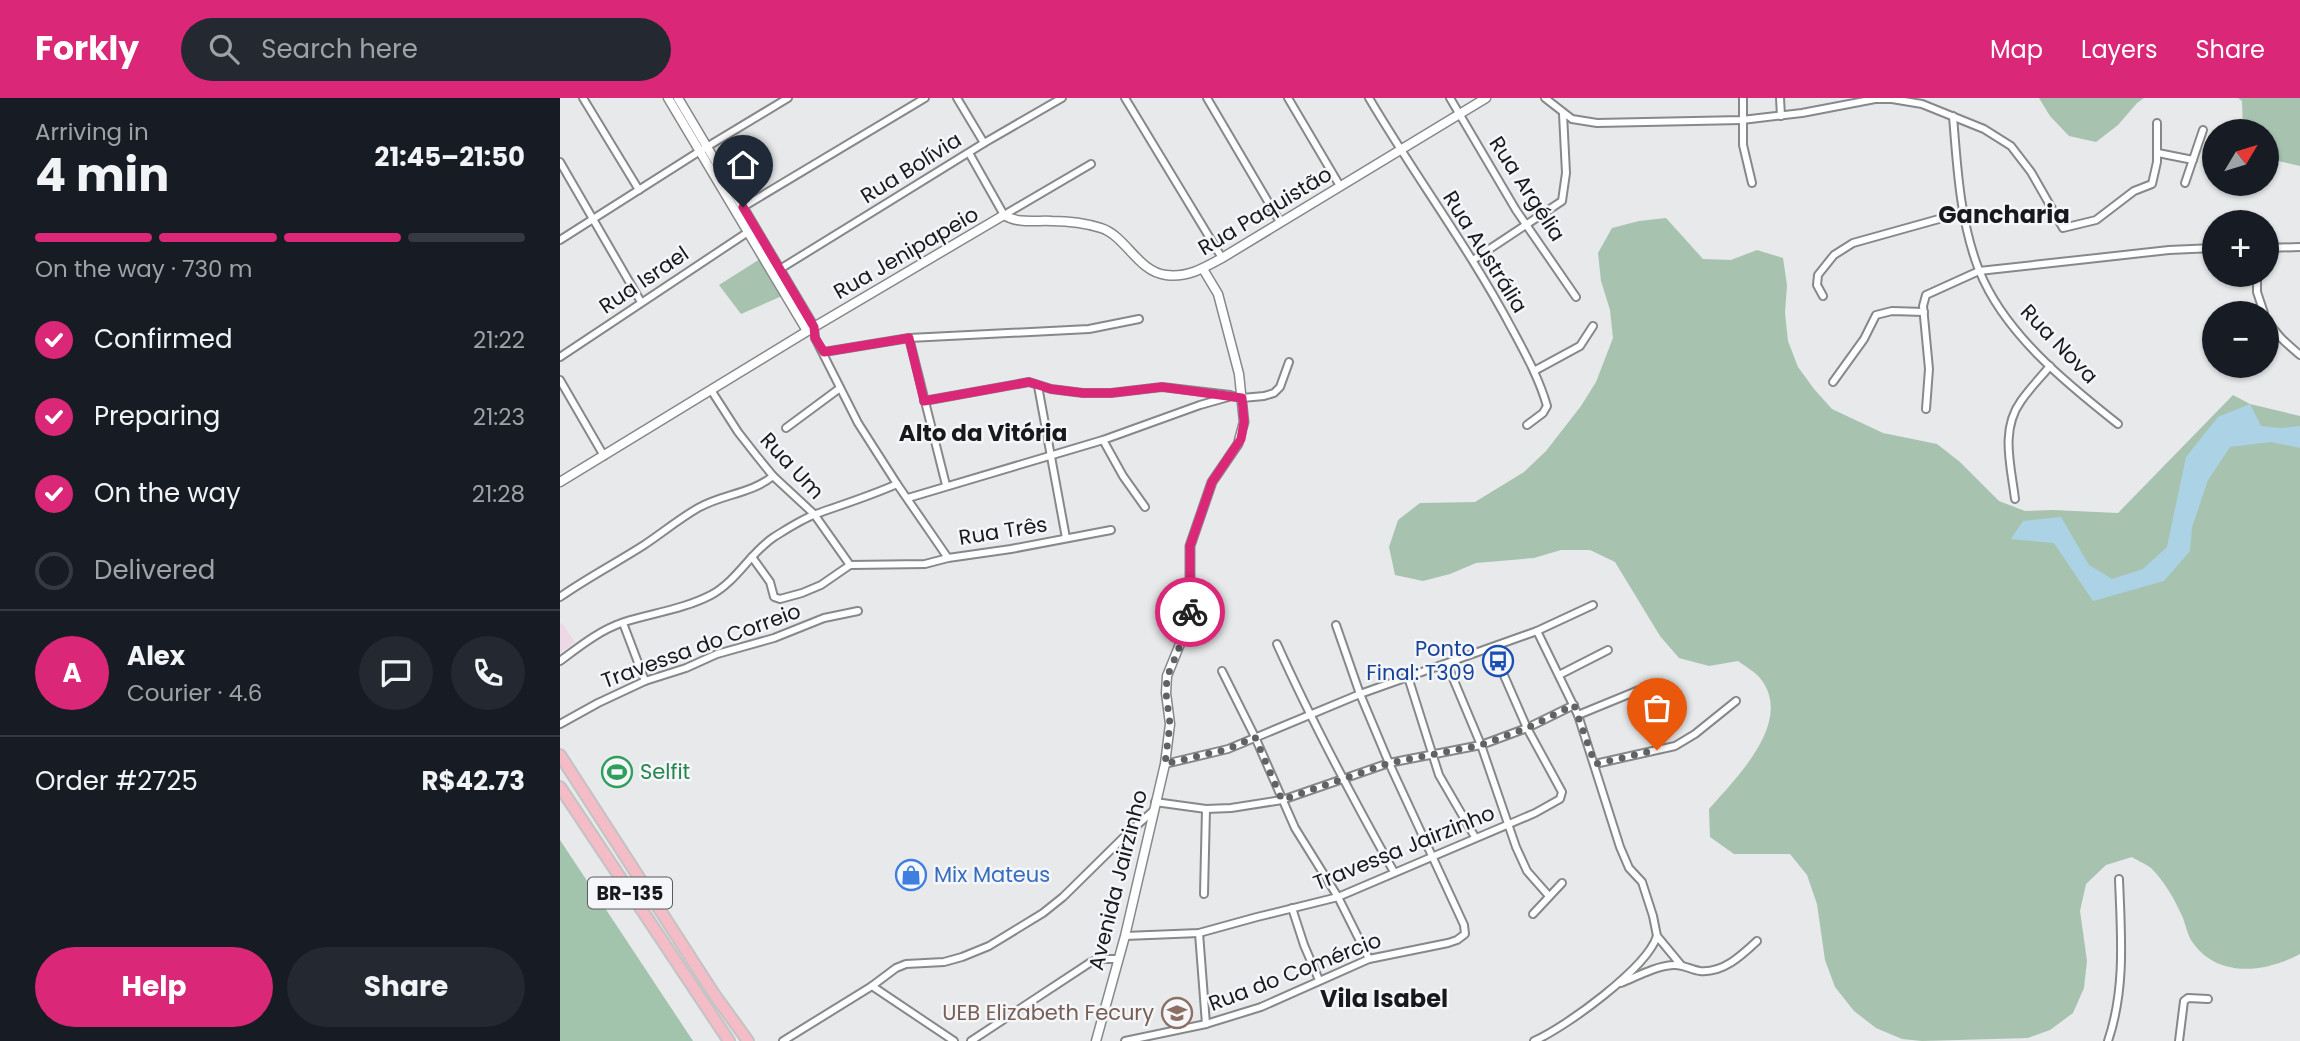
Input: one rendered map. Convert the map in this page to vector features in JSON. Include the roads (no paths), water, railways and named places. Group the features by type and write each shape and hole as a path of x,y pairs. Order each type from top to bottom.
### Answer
{"highway":[{"name":"BR-135","path":"560,755 714,994 748,1041"},
{"name":"BR-135","path":"560,787 729,1041"},
{"path":"572,806 598,834 602,835 608,830"},
{"path":"610,863 615,858 620,859 646,886"}],"street":[{"path":"583,98 639,190"},
{"path":"668,98 743,207 780,269 810,329"},
{"path":"678,98 748,232 810,329"},
{"path":"560,240 788,98"},
{"path":"743,207 925,98"},
{"path":"957,98 984,143"},
{"name":"Rua Bolívia","path":"780,269 1062,98"},
{"path":"1125,98 1222,258"},
{"path":"1207,98 1280,222"},
{"path":"1289,98 1340,186"},
{"name":"Rua Austrália","path":"1369,98 1494,294 1534,371 1547,406 1543,413 1527,425"},
{"name":"Rua Argélia","path":"1450,98 1525,224 1576,297"},
{"name":"Rua Paquistão","path":"1004,215 1015,220 1072,222 1104,229 1119,239 1147,267 1161,275 1179,276 1203,269 1222,258 1486,98"},
{"path":"1545,98 1563,114 1581,122 1597,123 1742,120 1782,116 1875,99 1923,101 2011,146 2031,172 2060,226 2067,228 2096,220 2134,191 2150,186 2154,180 2158,153 2157,123"},
{"path":"1743,98 1743,145 1752,183"},
{"path":"1780,98 1782,116"},
{"path":"1473,260 1562,201 1566,173 1563,114"},
{"name":"Rua Nova","path":"1952,116 1964,212 1979,271 1997,304 2026,342 2077,391 2118,424"},
{"path":"2185,183 2202,133"},
{"path":"969,153 1004,215"},
{"path":"2158,153 2193,160"},
{"path":"560,162 641,302"},
{"name":"Rua Jenipapeio","path":"560,482 810,329 1091,164"},
{"path":"1823,296 1817,285 1818,275 1834,255 1853,243 1964,212"},
{"name":"Rua Israel","path":"560,357 748,232"},
{"path":"2279,248 2300,247"},
{"path":"1926,409 1929,369 1923,300 1926,295 1979,271 2202,249"},
{"name":"Avenida Jairzinho","path":"1096,1041 1125,936 1165,764 1170,724 1167,677 1190,609 1190,546 1212,482 1241,439 1244,422 1238,374 1218,294 1203,269"},
{"path":"1833,382 1864,339 1876,315 1892,311 1924,312"},
{"path":"824,352 909,338 1089,329 1139,319"},
{"path":"1534,371 1580,346 1592,326"},
{"name":"Rua Três","path":"810,329 859,423 948,558 1111,530"},
{"path":"2279,335 2300,355"},
{"path":"909,338 946,485"},
{"path":"924,401 1029,382 1038,386 1083,393 1111,393 1162,387 1242,398 1274,393 1280,387 1289,362"},
{"path":"2015,499 2008,446 2011,419 2021,400 2050,366"},
{"path":"560,380 604,456"},
{"path":"1038,386 1066,538"},
{"path":"786,428 840,388"},
{"name":"Rua Um","path":"711,390 737,432 773,476 814,514 850,565"},
{"path":"908,498 1103,440 1189,408 1232,396"},
{"path":"1103,440 1123,477 1145,507"},
{"path":"560,597 642,547 698,508 713,500 758,486 773,476"},
{"path":"560,661 604,630 715,593 771,539 814,514 865,498 897,484"},
{"path":"752,557 770,582 776,599 821,585 850,565 925,564 948,558"},
{"path":"1165,764 1228,749 1360,694 1537,631 1593,605"},
{"name":"Travessa do Correio","path":"560,724 645,681 686,668 738,646 774,638 824,618 858,611"},
{"path":"623,623 645,681"},
{"path":"1336,625 1360,694 1433,857"},
{"path":"1537,631 1578,715 1620,847 1629,868 1642,882 1657,936 1681,965"},
{"path":"1277,643 1308,714 1394,872"},
{"path":"1492,648 1527,728"},
{"path":"1559,675 1608,650"},
{"path":"1447,664 1481,745 1516,847 1527,871 1549,896"},
{"path":"1222,670 1295,828 1338,897 1369,959"},
{"path":"1408,677 1439,775 1475,837"},
{"path":"1578,715 1639,690"},
{"path":"1595,764 1675,746 1695,734 1736,701"},
{"path":"783,1041 896,968 906,964 944,962 962,957 998,940 1063,897 1154,807 1231,807 1282,800 1389,763 1481,745 1527,728 1574,705"},
{"name":"Travessa Jairzinho","path":"1125,936 1199,933 1338,897 1555,803 1562,797 1562,792 1527,728"},
{"path":"1204,894 1206,808"},
{"name":"Rua do Comércio","path":"1125,1041 1206,1024 1261,1007 1369,959 1457,940 1465,934 1464,925 1433,857"},
{"path":"2108,1041 2119,1001 2121,981 2119,879"},
{"path":"1533,914 1562,883"},
{"path":"1293,908 1304,945 1319,980"},
{"path":"1199,933 1206,1024"},
{"path":"1534,1041 1562,1025 1616,985 1652,950 1657,936"},
{"path":"1616,985 1659,968 1681,965 1703,971 1720,968 1742,955 1757,941"},
{"path":"971,1041 1091,962 1098,959 1117,959"},
{"path":"872,986 954,1041"},
{"path":"2179,1041 2184,1001 2188,998 2208,999"}],"water":[{"path":"2250,404 2261,426 2300,426 2300,448 2271,442 2230,447 2208,480 2192,527 2190,551 2164,581 2093,601 2054,543 2011,539 2023,521 2061,517 2089,565 2112,579 2143,569 2167,547 2186,457 2218,417"}],"place":[{"name":"Ponto Final: T309","path":"1498,661"},
{"name":"Selfit","path":"617,772"},
{"name":"Mix Mateus","path":"911,875"},
{"name":"UEB Elizabeth Fecury","path":"1177,1013"}],"district":[{"name":"Gancharia","path":"2004,215"},
{"name":"Alto da Vitória","path":"983,433"},
{"name":"Vila Isabel","path":"1384,999"}]}
